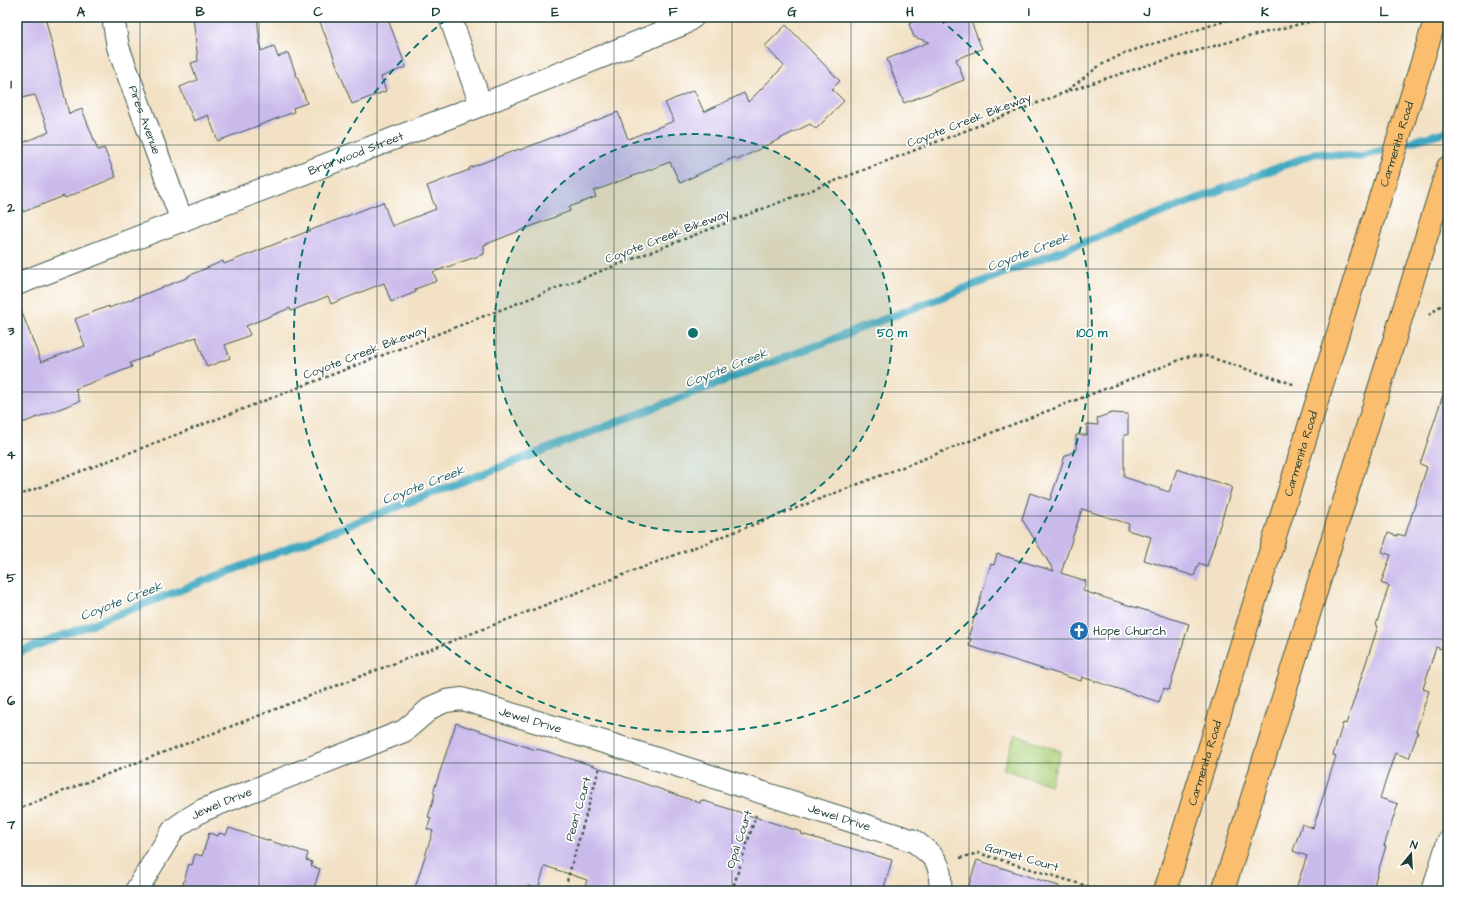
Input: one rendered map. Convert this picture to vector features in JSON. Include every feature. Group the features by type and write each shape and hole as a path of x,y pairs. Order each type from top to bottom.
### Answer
{"main road":[{"name":"Carmenita Road","path":"1165,891 1436,17"},
{"path":"1223,891 1448,167"}],"street":[{"name":"Pires Avenue","path":"113,17 118,47 182,221"},
{"path":"450,17 481,105"},
{"name":"Briarwood Street","path":"17,284 481,105 683,24 693,17"},
{"name":"Jewel Drive","path":"136,891 174,829 188,818 203,810 404,731 432,707 446,701 462,699 763,792 914,841 927,851 938,863"},
{"path":"1433,891 1448,842"},
{"path":"938,863 941,877 940,891"}],"path":[{"path":"1066,92 1099,66 1125,53 1237,17"},
{"name":"Coyote Creek Bikeway","path":"17,496 1066,92 1165,60 1270,31 1331,17"},
{"path":"17,809 1190,356 1206,356 1320,393"},
{"name":"Pearl Court","path":"567,881 607,743"},
{"name":"Opal Court","path":"732,891 763,792"},
{"name":"Garnet Court","path":"938,863 978,853 1100,890"}],"green space":[{"path":"1015,735 1061,751 1050,785 1003,769"}],"building":[{"path":"17,17 45,17 69,114 82,109 98,150 104,148 116,177 65,198 64,196 23,212 17,197 17,145 49,132 35,95 17,99"},
{"path":"193,17 257,17 261,51 274,46 278,57 288,53 307,103 293,108 294,112 218,141 208,115 194,121 180,87 197,80 191,63 198,61"},
{"path":"318,17 387,17 406,67 381,77 386,91 352,104"},
{"path":"908,17 969,17 982,49 956,59 964,80 904,103 887,59 929,42 914,37"},
{"path":"786,25 840,81 832,89 844,101 816,129 810,124 737,160 735,157 680,183 670,162 594,191 596,197 569,207 570,211 484,245 484,254 433,272 437,281 415,289 416,292 391,302 384,283 331,304 328,296 291,311 290,308 246,326 250,335 225,345 230,358 207,367 196,337 130,363 132,367 75,389 80,401 17,425 17,306 19,305 41,362 85,346 75,319 109,306 109,308 189,277 188,276 223,261 224,264 383,202 392,226 436,209 427,186 469,170 469,168 618,112 628,139 674,121 665,103 694,90 704,112 744,93 748,102 784,66 765,46"},
{"path":"1444,392 1448,393 1448,628 1441,649 1436,647 1423,689 1429,691 1409,758 1395,753 1380,798 1398,804 1384,846 1386,846 1372,891 1295,891 1307,856 1293,851 1302,824 1313,828 1336,756 1333,755 1343,723 1346,724 1378,626 1376,625 1389,586 1381,583 1391,555 1382,552 1388,533 1397,536 1397,534 1405,536 1427,467 1420,464"},
{"path":"1112,413 1128,414 1128,435 1124,435 1124,477 1169,492 1177,469 1232,487 1207,566 1199,563 1194,576 1144,560 1151,537 1127,530 1129,524 1082,509 1061,573 1086,581 1083,591 1189,624 1169,690 1164,688 1159,702 1082,677 1081,681 969,646 971,639 968,638 991,564 994,565 997,554 1054,571 1022,519 1030,493 1050,500 1065,456 1076,450 1076,435 1087,435 1087,424 1098,425 1097,418"},
{"path":"456,723 536,750 537,749 588,764 700,803 701,800 802,832 801,834 892,860 883,891 583,891 587,880 545,866 538,889 528,886 526,891 414,891 433,831 427,829 431,818 428,817 435,794 433,793"},
{"path":"229,828 308,853 306,860 312,862 311,866 320,869 313,891 181,891 189,864 192,865 195,854 202,856 209,833 218,836 219,833 226,835"},
{"path":"977,860 1059,886 1059,891 967,891"}],"waterway":[{"name":"Coyote Creek","path":"17,653 1316,153 1359,157 1448,131"}],"place":[{"name":"Hope Church","path":"1079,631"}]}
